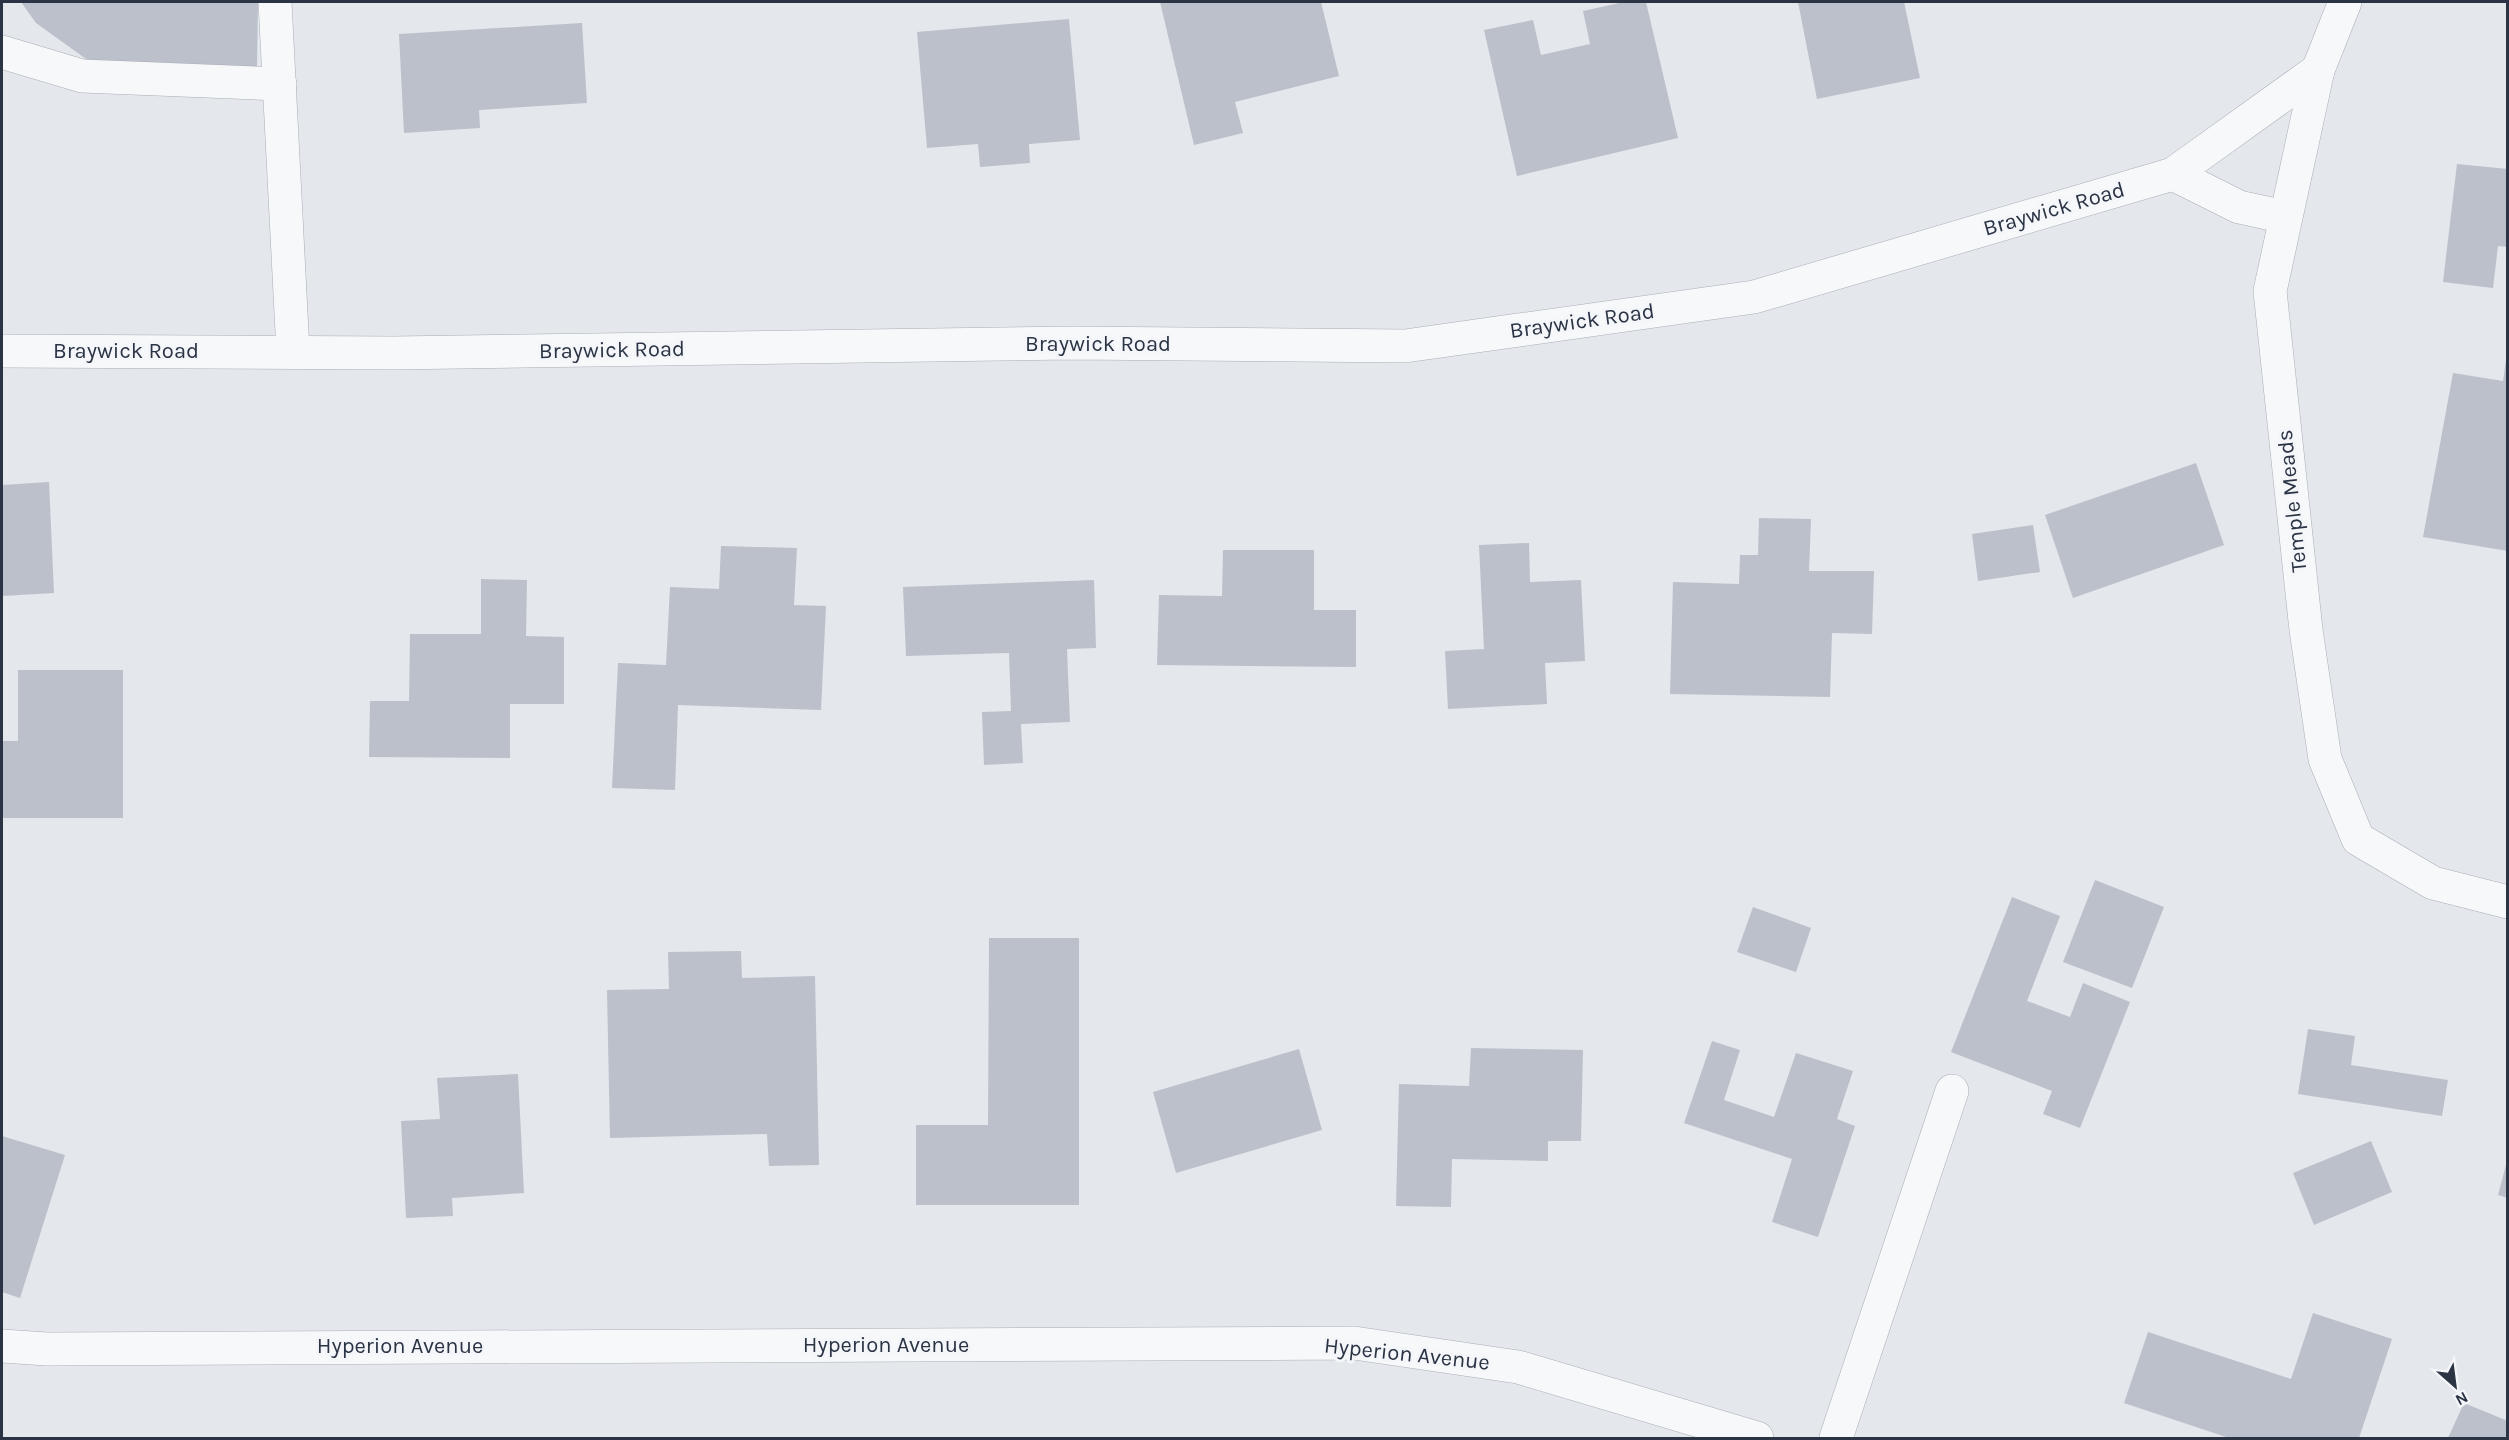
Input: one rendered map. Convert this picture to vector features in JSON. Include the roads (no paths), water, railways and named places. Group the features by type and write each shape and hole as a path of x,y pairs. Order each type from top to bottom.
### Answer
{"street":[{"path":"275,2 292,352"},
{"name":"Temple Meads","path":"2345,2 2318,70 2270,291 2306,630 2325,759 2358,839 2433,883 2508,902"},
{"path":"2,51 82,76 280,84"},
{"name":"Braywick Road","path":"2,351 292,352 1073,343 1405,345 1754,297 2173,174 2318,70"},
{"path":"2173,174 2239,207 2285,217"},
{"path":"1836,1438 1952,1091"},
{"name":"Hyperion Avenue","path":"2,1346 47,1349 1354,1343 1518,1366 1758,1438"}]}
